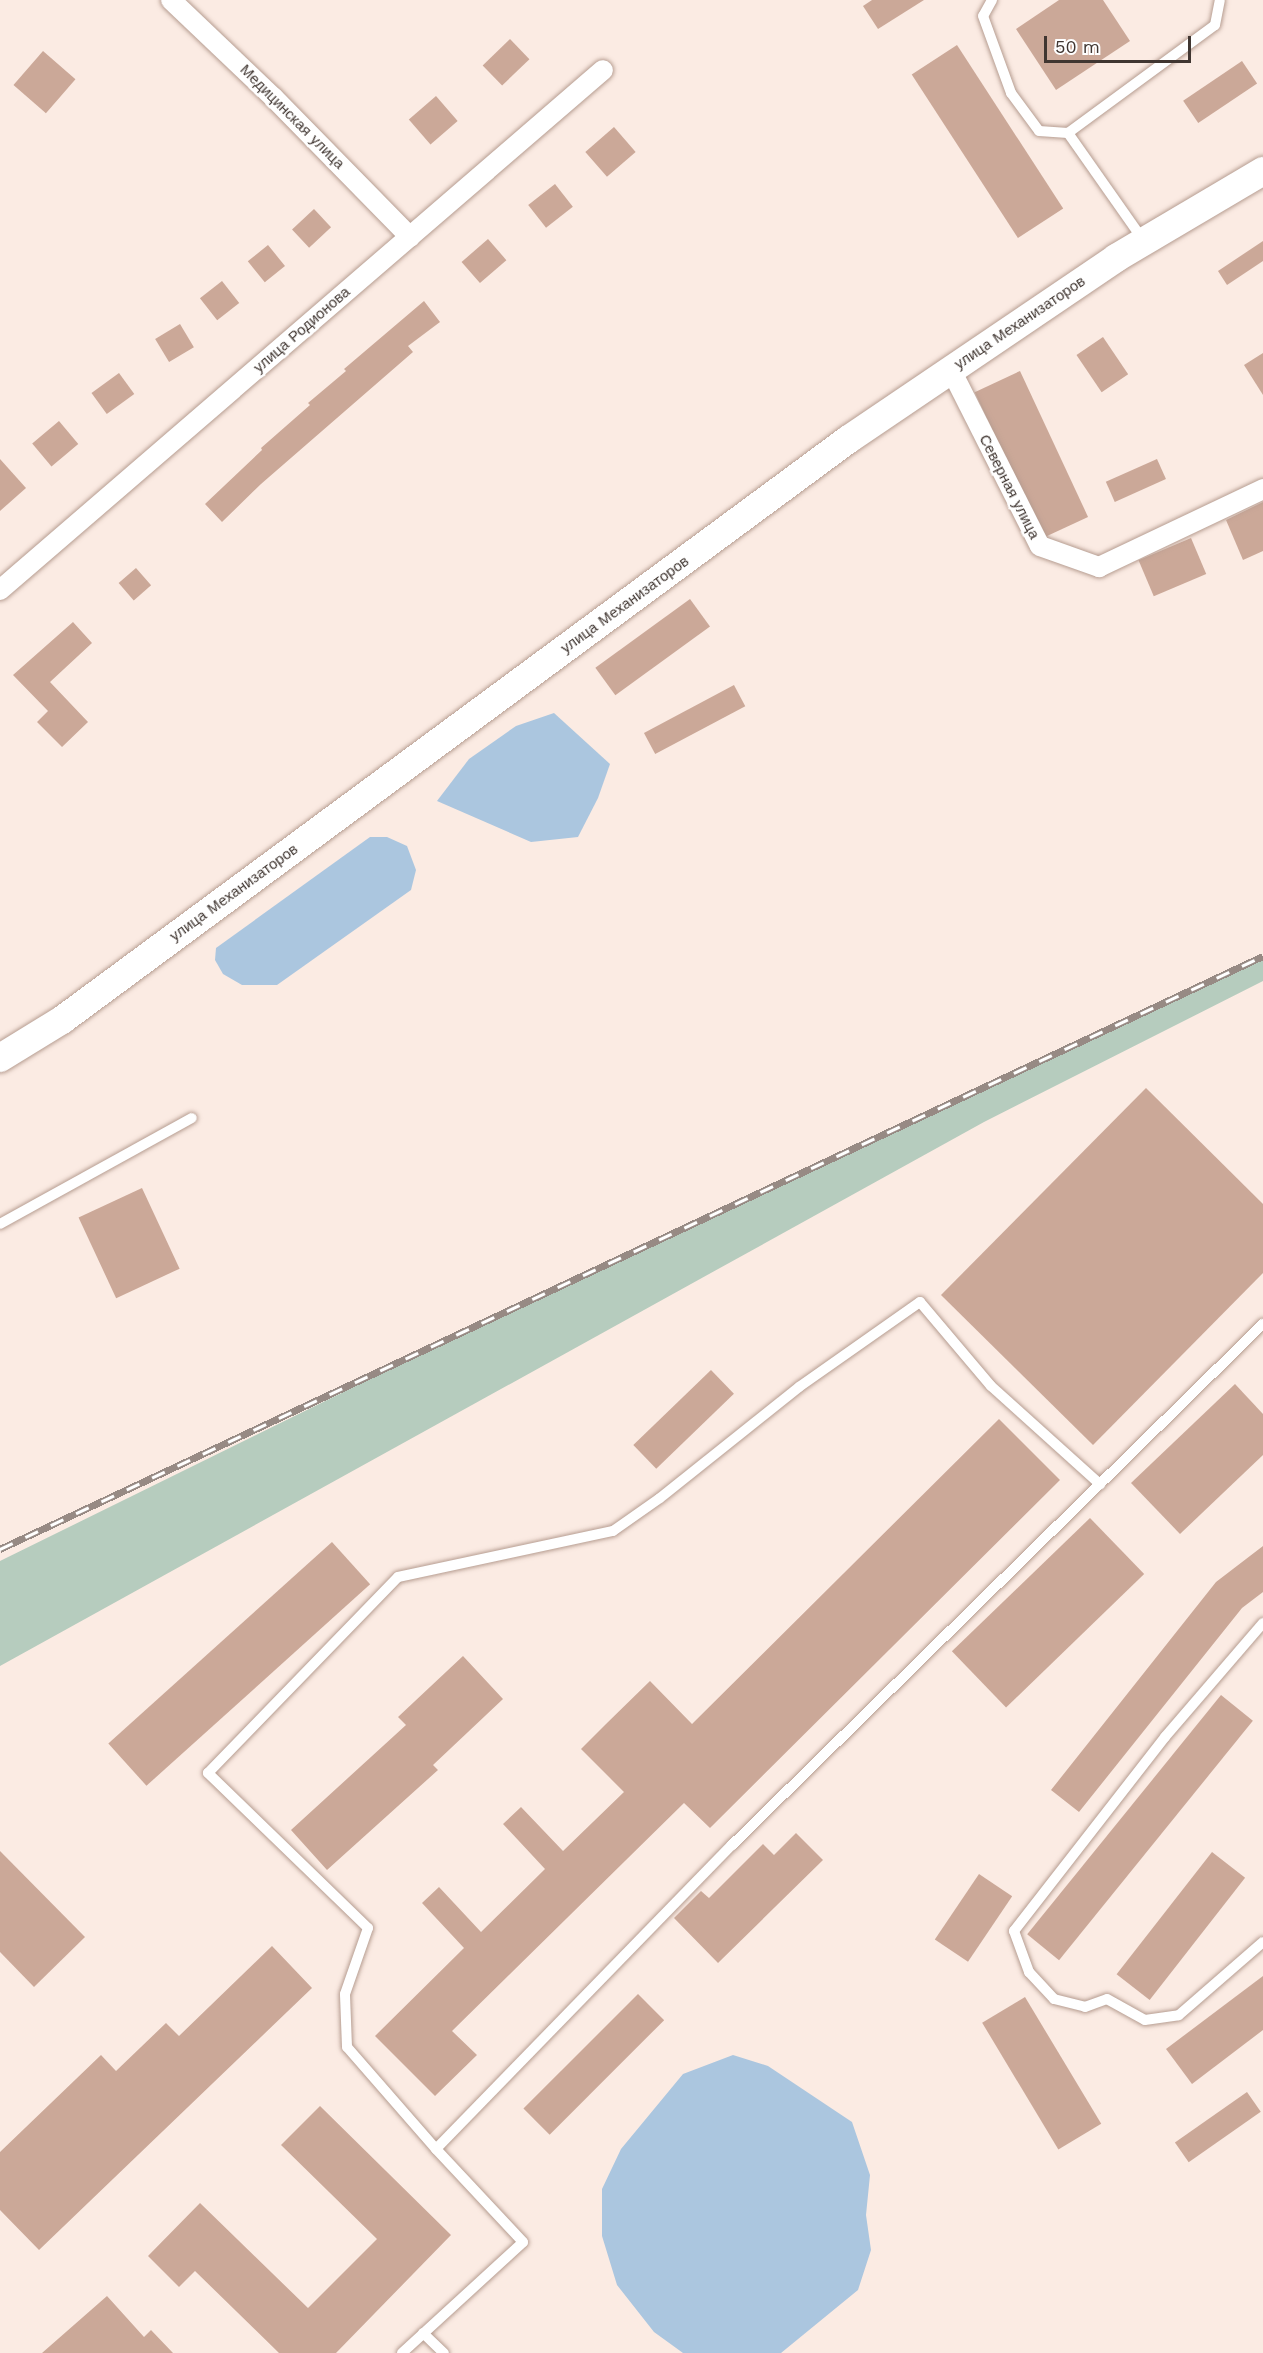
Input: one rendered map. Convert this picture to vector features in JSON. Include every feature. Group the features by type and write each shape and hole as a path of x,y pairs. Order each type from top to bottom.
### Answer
{"street":[{"name":"Медицинская улица","path":"171,0 273,97 410,237"},
{"name":"улица Родионова","path":"0,590 603,70"},
{"name":"улица Механизаторов","path":"0,1058 62,1020 839,446 1144,241 1263,171"},
{"name":"Северная улица","path":"951,370 1040,546 1099,567 1263,489"}],"lane":[{"path":"992,0 983,16 1011,93 1039,131 1068,134 1215,25 1220,0"},
{"path":"1068,134 1144,241"},
{"path":"0,1224 192,1118"},
{"path":"402,2353 523,2242 436,2149 347,2047 345,1995 368,1928 208,1773 398,1577 613,1531 660,1498 800,1387 920,1302 992,1386 1100,1484"},
{"path":"436,2149 732,1845 1263,1324"},
{"path":"1263,1623 1165,1737 1014,1931 1029,1972 1054,1999 1085,2007 1107,1999 1145,2020 1179,2015 1263,1942"},
{"path":"423,2333 444,2353"}],"green space":[{"path":"1263,960 1263,981 984,1122 0,1666 0,1561 504,1313"}],"water":[{"path":"554,713 610,764 598,798 578,837 531,842 437,801 469,759 516,726"},
{"path":"370,837 387,837 407,846 416,870 411,890 277,985 242,985 223,974 215,960 216,948"},
{"path":"733,2055 768,2066 852,2122 870,2175 866,2215 871,2250 858,2290 781,2353 683,2353 654,2332 617,2285 602,2236 602,2189 621,2149 683,2074"}],"building":[{"path":"872,0 924,0 878,29 863,6"},
{"path":"1059,0 1103,0 1130,41 1056,90 1016,29"},
{"path":"510,39 529,59 502,86 483,65"},
{"path":"957,45 1063,209 1018,238 912,74"},
{"path":"43,51 75,79 46,113 13,85"},
{"path":"1242,61 1257,83 1198,123 1183,101"},
{"path":"436,96 458,121 430,145 409,120"},
{"path":"614,127 636,152 607,177 585,152"},
{"path":"555,184 573,207 546,228 528,205"},
{"path":"314,209 331,227 309,248 292,229"},
{"path":"488,239 506,260 480,283 462,262"},
{"path":"1263,241 1263,261 1227,285 1218,271"},
{"path":"268,245 285,266 265,282 248,261"},
{"path":"222,281 239,303 217,320 200,298"},
{"path":"424,301 440,322 408,346 413,352 261,484 222,522 205,504 262,450 261,448 310,405 308,403 346,371 344,369"},
{"path":"180,324 194,347 169,362 155,339"},
{"path":"1103,337 1128,374 1102,392 1076,355"},
{"path":"1263,353 1263,395 1244,365"},
{"path":"1020,371 1088,517 1043,538 975,392"},
{"path":"119,373 134,394 107,414 91,393"},
{"path":"59,421 78,444 51,466 32,443"},
{"path":"0,459 26,488 0,511"},
{"path":"1157,459 1166,479 1115,502 1106,482"},
{"path":"1263,502 1263,551 1243,560 1226,520"},
{"path":"1191,538 1206,574 1154,596 1139,560"},
{"path":"136,568 151,585 134,600 119,583"},
{"path":"690,599 710,627 615,695 595,668"},
{"path":"73,622 92,643 50,682 88,722 62,747 37,722 48,711 13,675"},
{"path":"734,685 745,706 655,754 644,733"},
{"path":"1146,1088 1263,1204 1263,1273 1093,1445 941,1295"},
{"path":"142,1188 180,1269 116,1298 79,1218"},
{"path":"711,1370 734,1394 656,1469 633,1445"},
{"path":"1235,1384 1263,1414 1263,1455 1180,1534 1131,1483"},
{"path":"999,1419 1060,1480 710,1828 684,1803 452,2031 477,2055 435,2096 375,2036 464,1948 422,1903 439,1887 481,1932 545,1869 503,1824 521,1807 563,1851 624,1792 581,1749 606,1724 650,1681 692,1724"},
{"path":"1090,1518 1144,1574 1006,1707 952,1651"},
{"path":"332,1542 370,1584 146,1786 108,1743"},
{"path":"1263,1546 1263,1592 1242,1608 1079,1812 1051,1790 1216,1582"},
{"path":"463,1656 503,1699 433,1765 438,1770 327,1870 291,1830 406,1725 398,1717"},
{"path":"1221,1695 1253,1721 1059,1960 1027,1934"},
{"path":"796,1833 823,1860 718,1963 674,1918 701,1891 709,1898 763,1844 774,1855"},
{"path":"0,1851 85,1937 34,1987 0,1952"},
{"path":"1212,1852 1245,1878 1150,2000 1117,1974"},
{"path":"979,1874 1012,1896 968,1962 935,1939"},
{"path":"272,1946 312,1988 39,2250 0,2210 0,2152 101,2055 116,2071 166,2023 179,2036"},
{"path":"1263,1976 1263,2030 1192,2084 1166,2049"},
{"path":"638,1994 664,2020 550,2135 523,2109"},
{"path":"1025,1997 1101,2124 1058,2150 982,2023"},
{"path":"1247,2092 1261,2112 1189,2162 1175,2142"},
{"path":"320,2106 451,2235 336,2353 279,2353 195,2271 179,2287 148,2256 200,2203 308,2308 377,2239 281,2145"},
{"path":"107,2296 144,2337 151,2330 173,2353 42,2353"}],"railway":[{"path":"0,1549 1263,956"}]}
